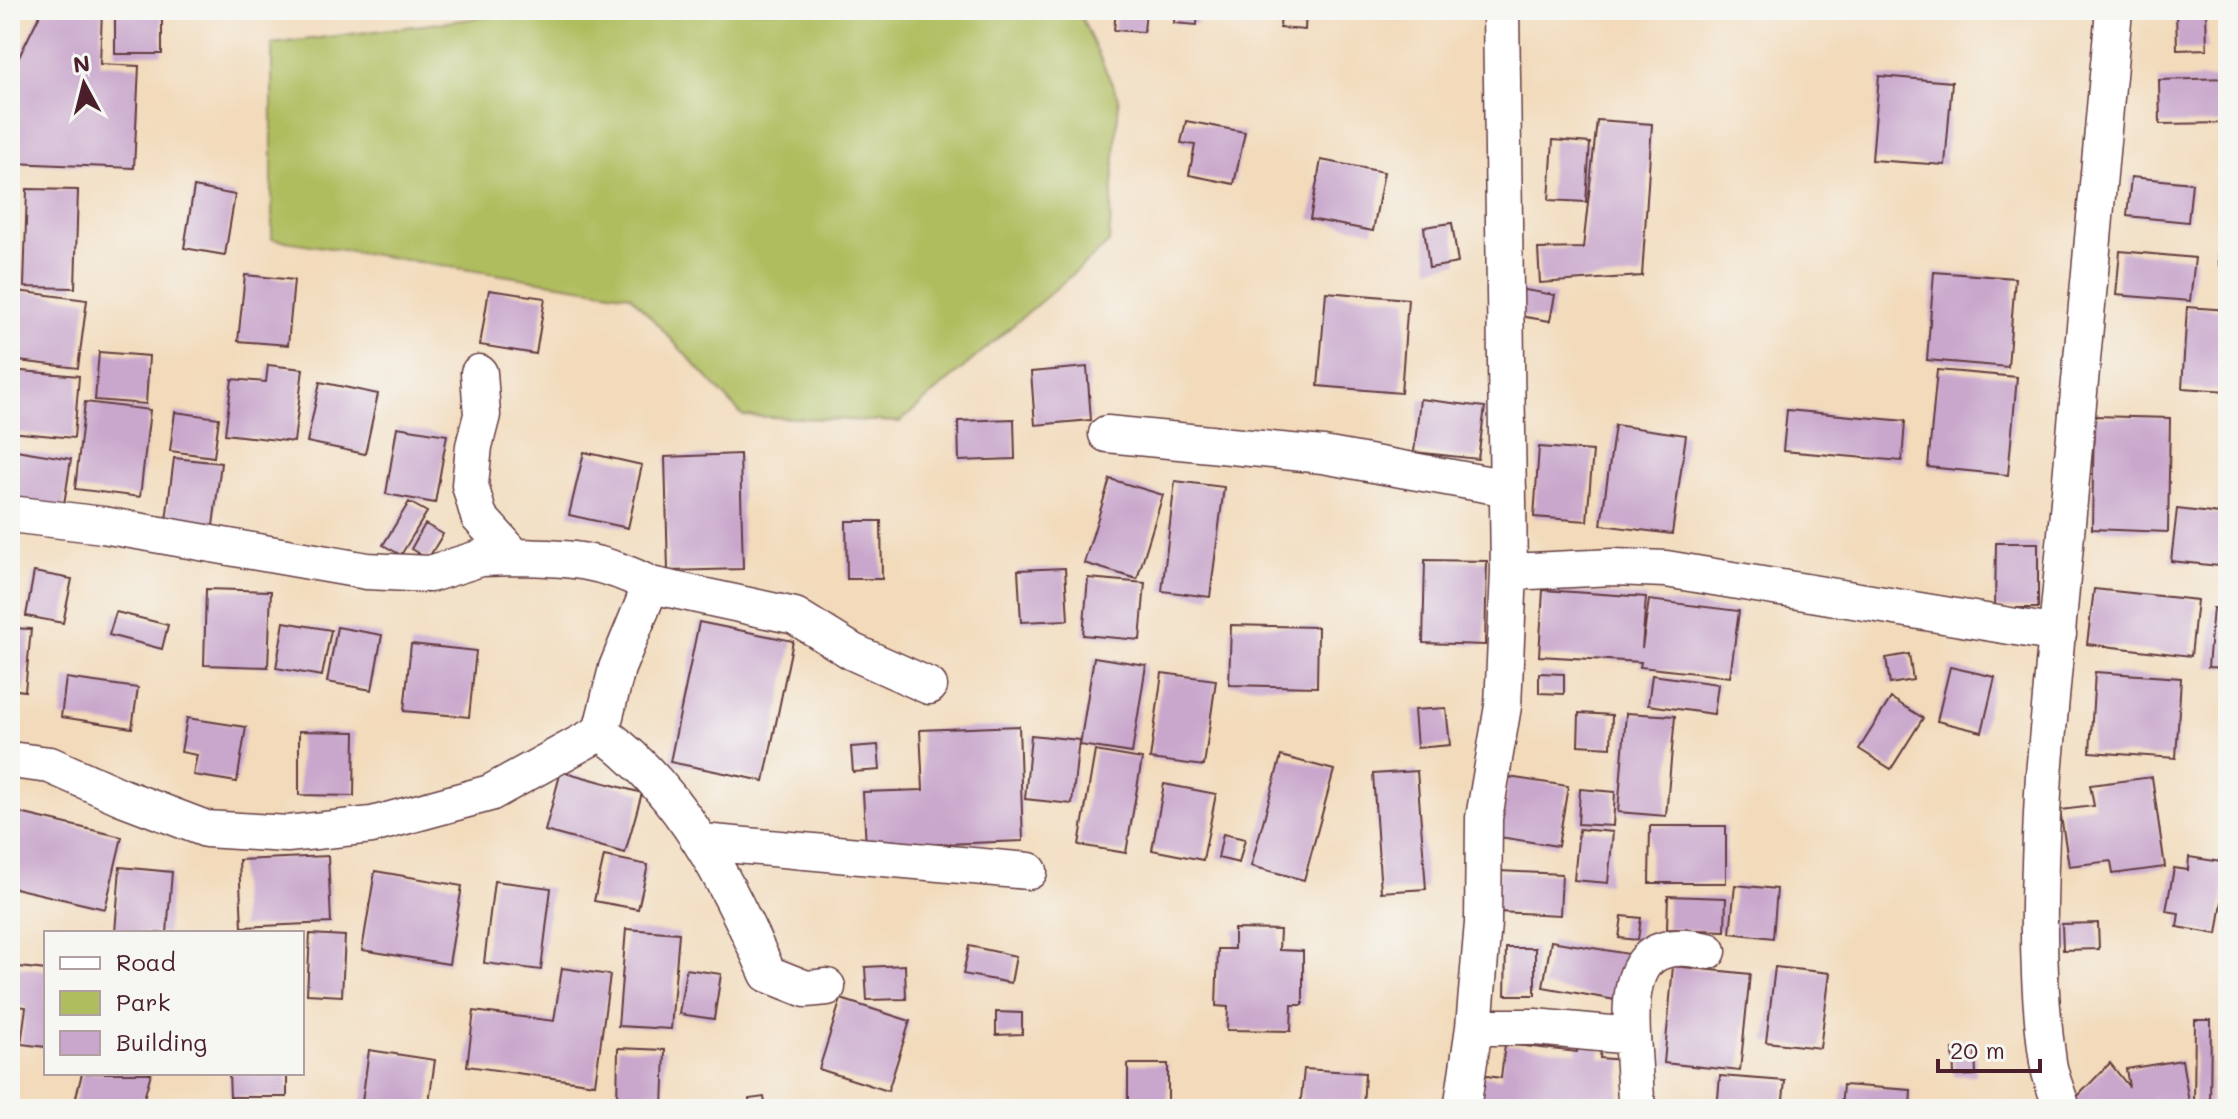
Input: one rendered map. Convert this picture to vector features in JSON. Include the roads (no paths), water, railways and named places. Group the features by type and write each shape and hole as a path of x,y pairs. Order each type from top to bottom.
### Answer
{"street":[{"path":"1462,1109 1474,1027 1483,923 1484,818 1503,706 1509,572 1501,10"},
{"path":"2062,1109 2048,1065 2040,967 2038,888 2044,774 2114,10"},
{"path":"479,373 482,415 474,446 470,485 479,517 515,557"},
{"path":"1107,434 1323,455 1508,488"},
{"path":"10,514 103,525 367,571 430,574 481,558 592,561 651,585 795,616 853,652 929,686"},
{"path":"1509,572 1598,567 1666,569 2058,634"},
{"path":"10,760 50,765 206,829 287,834 372,825 490,793 601,732 617,668 651,585"},
{"path":"601,732 628,751 691,825 745,922 768,974 806,989 827,987"},
{"path":"702,842 1029,871"},
{"path":"1640,1109 1636,1099 1632,1036 1632,987 1638,969 1649,957 1662,951 1684,947 1708,951"},
{"path":"1474,1027 1535,1027 1632,1036"}]}
